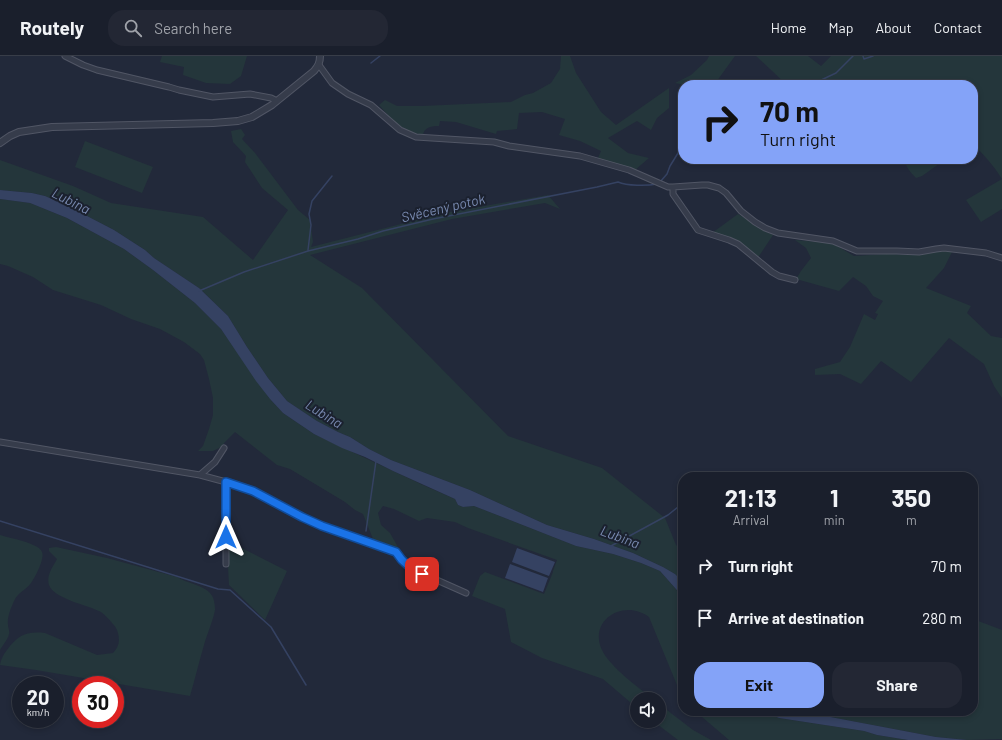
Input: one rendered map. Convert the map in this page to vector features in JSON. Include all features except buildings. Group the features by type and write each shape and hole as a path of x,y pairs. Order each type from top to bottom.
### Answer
{"street":[{"path":"65,56 83,65 114,74 196,94 213,97 250,94 271,98 277,101"},
{"path":"0,143 19,132 52,127 198,123 245,120 257,115 277,101 314,71 319,65 320,56"},
{"path":"319,65 332,82 349,95 371,105 400,130 416,137 494,142 509,146 580,156 629,170 673,188 708,185 719,188 726,193 741,211 765,228 778,233 833,241 857,251 919,252 936,248 944,248 986,253 1002,258"},
{"path":"673,188 673,194 698,230 738,244 772,272 779,276 795,280"},
{"path":"0,442 200,475 226,482 253,491 322,526 396,552 402,561 412,569 466,593"},
{"path":"200,475 215,462 224,448"},
{"path":"226,482 226,564"}],"shaded area":[{"path":"162,56 247,56 241,76 230,84 206,83 183,75 184,67 160,62"},
{"path":"561,56 570,56 576,73 601,112 616,125 669,88 669,108 657,118 651,130 637,121 608,138 628,153 649,158 635,170 598,158 601,151 580,141 559,135 565,119 542,112 519,113 517,129 497,131 496,134 456,122 440,121 439,126 431,127 425,130 423,135 403,128 379,105 385,100 397,106 511,102 533,93 551,83 560,69"},
{"path":"709,56 735,56 718,80 681,80 691,75 707,60"},
{"path":"756,56 808,56 821,66 831,56 1002,56 1002,179 989,161 978,149 978,80 782,80"},
{"path":"241,129 245,135 242,139 255,153 298,210 310,220 313,242 311,247 444,213 548,195 560,209 545,203 452,219 310,255 362,288 508,436 602,468 665,518 678,547 678,577 663,567 633,553 594,539 547,525 470,490 391,460 350,437 317,421 287,401 268,378 228,316 199,288 114,230 64,204 45,196 32,193 0,190 0,160 73,186 111,203 203,217 253,260 288,210 262,188 245,162 246,156 233,142 231,131"},
{"path":"85,141 153,167 142,193 75,167"},
{"path":"906,164 939,164 922,176 916,178 908,169"},
{"path":"1002,179 1002,209 981,222 966,200"},
{"path":"0,199 30,203 67,218 124,249 195,303 221,329 270,399 283,413 314,434 455,499 458,505 463,507 474,506 576,546 613,554 660,571 678,591 678,686 649,617 639,612 629,610 619,611 610,616 604,622 600,630 599,639 602,650 611,663 644,692 630,692 630,702 603,679 542,658 511,642 505,609 472,596 480,576 485,572 544,594 557,560 455,522 427,518 419,521 394,509 383,506 378,513 381,525 390,533 399,549 373,539 363,514 290,469 277,465 235,432 223,446 213,451 198,451 203,446 213,415 213,398 209,379 204,360 200,354 184,342 160,329 131,319 101,305 53,290 33,277 0,264"},
{"path":"738,214 773,235 757,259 737,243 712,233"},
{"path":"795,240 832,243 854,256 886,254 915,255 939,249 953,250 944,268 926,288 971,306 967,313 991,336 1002,338 1002,398 994,386 984,364 949,338 911,382 881,361 861,384 840,374 815,375 815,369 840,362 850,347 864,314 875,320 878,314 875,313 883,301 873,296 866,286 853,277 839,291 796,279 811,258 806,248"},
{"path":"0,535 35,546 40,549 43,555 33,580 14,601 8,619 9,634 0,650"},
{"path":"230,542 287,571 265,620 229,585 228,567"},
{"path":"56,547 107,558 177,577 203,588 210,593 214,601 215,610 190,696 124,685 124,676 72,676 0,665 4,654 15,641 23,635 33,633 45,633 97,655 113,653 118,646 119,639 117,630 104,614 95,609 64,598 52,590 49,585 48,578 57,559 49,551 49,548"},
{"path":"978,621 1002,630 1002,739 967,740 936,737 825,716 978,716"},
{"path":"666,709 693,730 711,740 678,740 662,728 666,728"},
{"path":"701,716 774,716 908,740 729,740"}],"water":[{"path":"0,190 32,193 45,196 64,204 114,230 145,250 154,258 199,288 228,316 268,378 287,401 317,421 350,437 391,460 470,490 547,525 594,539 633,553 663,567 678,577 678,591 660,571 613,554 576,546 474,506 463,507 458,505 455,499 314,434 283,413 256,381 221,329 195,303 153,270 124,249 67,218 30,203 0,199"},
{"path":"517,548 555,562 549,576 512,562"},
{"path":"510,564 548,578 543,592 505,578"},
{"path":"774,716 825,716 936,737 967,740 908,740 877,735 864,731"}],"waterway":[{"path":"371,63 380,56"},
{"name":"Svěcený potok","path":"821,80 836,73 853,56"},
{"name":"Svěcený potok","path":"863,56 864,59 873,56"},
{"name":"Svěcený potok","path":"660,182 667,174 678,153"},
{"path":"308,250 311,225 309,214 312,201 332,176"},
{"name":"Svěcený potok","path":"199,291 244,272 308,251 433,219 618,182 637,185 657,184"},
{"path":"366,531 376,461"},
{"name":"Lubina","path":"611,546 668,515 678,507"},
{"path":"0,521 218,589 230,590 271,627 306,685"}],"route":[{"path":"226,537 226,482 253,491 322,526 396,552 402,561 412,569 422,574"}]}
